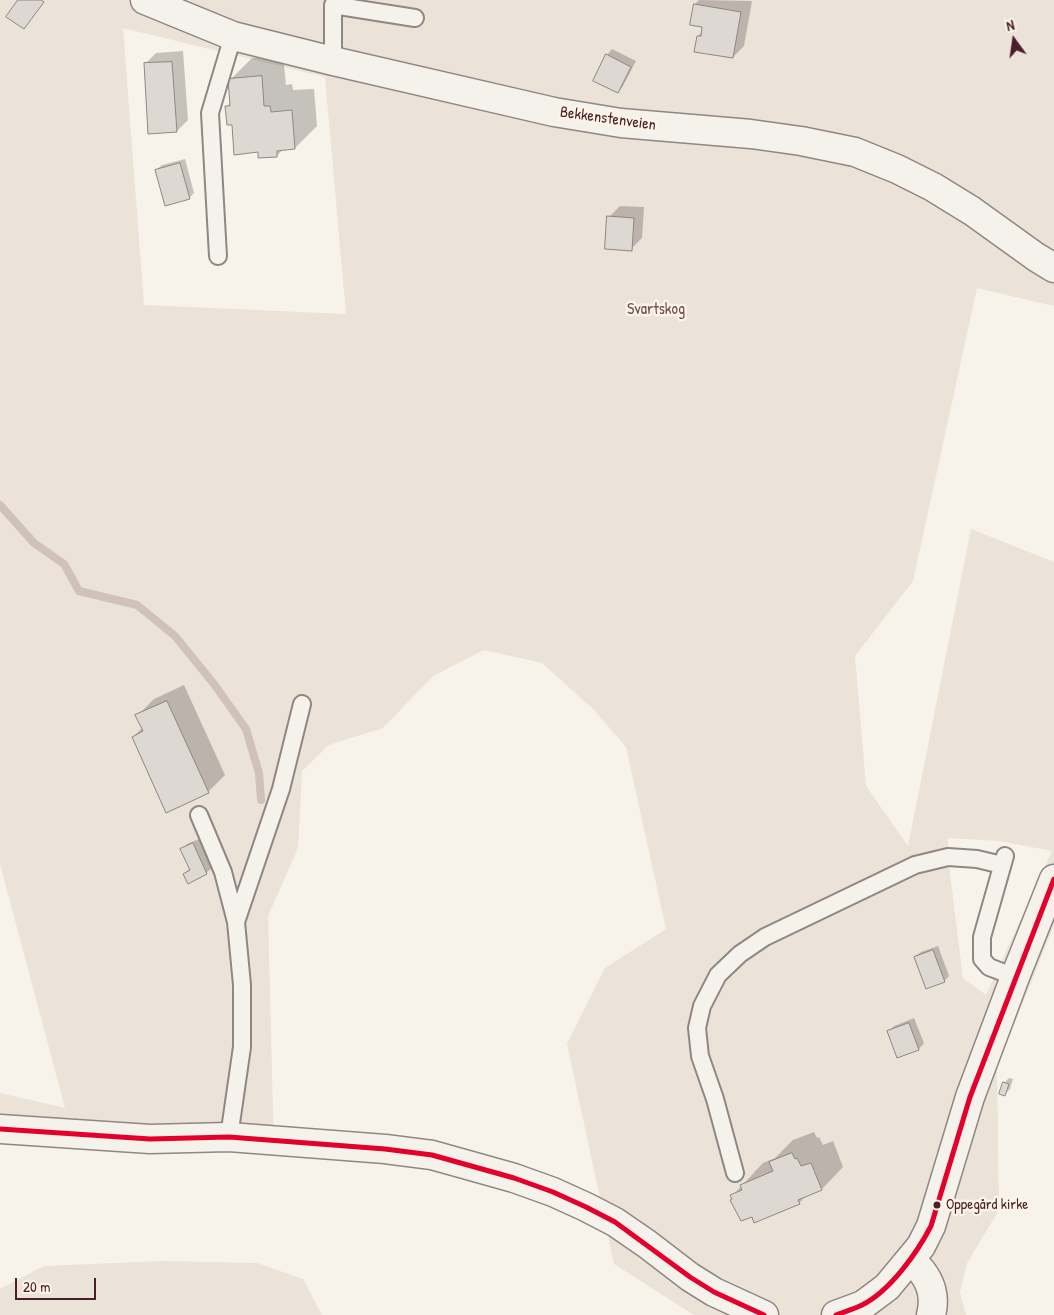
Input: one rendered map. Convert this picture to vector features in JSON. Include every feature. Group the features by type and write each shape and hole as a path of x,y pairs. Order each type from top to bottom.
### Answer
{"street":[{"name":"Bekkenstenveien","path":"145,0 233,36 554,112 621,124 751,134 801,141 855,152 897,169 933,187 972,211 1054,268"},
{"path":"836,1315 863,1305 887,1287 911,1260 921,1246 931,1226 968,1105 1015,977 1054,879"},
{"path":"0,1129 150,1139 229,1137 385,1149 432,1155 514,1178 553,1192 616,1222 690,1277 714,1292 764,1315"},
{"path":"911,1260 924,1272 928,1280 932,1291 933,1313"}],"lane":[{"path":"333,61 333,5 416,18"},
{"path":"218,256 210,113 233,36"},
{"path":"236,922 281,789 302,704"},
{"path":"199,815 223,872 236,922 242,985 242,1047 229,1137"},
{"path":"735,1173 715,1099 700,1056 697,1028 702,1006 718,975 740,954 765,937 915,865 948,857 1004,861 982,937 982,959 989,967 1015,977"}],"green space":[{"name":"Svartskog","path":"0,0 1054,0 1054,306 977,288 913,581 855,656 866,786 908,846 971,529 1054,562 1054,925 997,1068 999,1210 967,1263 960,1293 966,1315 694,1315 614,1264 567,1044 605,968 666,929 626,747 594,710 542,663 484,650 433,676 383,728 329,745 302,771 298,848 268,916 274,1152 0,1137 0,1093 65,1108 0,864","holes":["123,28 325,77 346,314 144,305","948,838 1000,841 1052,851 986,995 963,978 948,857"]},
{"path":"162,1261 257,1263 303,1279 322,1315 0,1315 0,1289 44,1266"}],"building":[{"path":"18,0 41,0 44,2 24,29 6,17"},
{"path":"694,4 741,12 733,58 694,52 697,36 701,36 702,27 690,25"},
{"path":"606,54 631,67 618,93 593,81"},
{"path":"172,62 177,132 148,134 144,63"},
{"path":"262,76 264,106 270,106 271,112 292,110 295,149 277,151 277,157 258,158 258,152 234,155 232,125 227,125 225,106 230,106 228,79"},
{"path":"180,163 190,199 165,206 155,170"},
{"path":"607,216 634,218 632,251 605,249"},
{"path":"167,701 209,793 166,813 132,737 143,731 135,715"},
{"path":"193,843 207,874 188,884 183,874 190,870 180,849"},
{"path":"933,950 945,982 926,989 914,957"},
{"path":"909,1023 919,1050 897,1058 887,1031"},
{"path":"1003,1082 1009,1084 1005,1096 999,1094"},
{"path":"792,1153 801,1166 811,1163 822,1190 798,1200 800,1204 754,1223 752,1217 741,1221 730,1200 732,1199 730,1195 742,1190 740,1185 773,1171 769,1162"}],"waterway":[{"path":"0,505 34,543 64,564 79,591 137,605 175,636 214,684 246,729 259,773 261,800"}],"transit line":[{"path":"836,1315 862,1305 883,1291 902,1270 931,1226 970,1097 1054,879"},
{"path":"0,1129 150,1139 229,1137 385,1149 432,1155 514,1178 553,1192 586,1207 615,1222 690,1277 714,1292 764,1315"}],"place":[{"name":"Oppegård kirke","path":"937,1205"}]}
